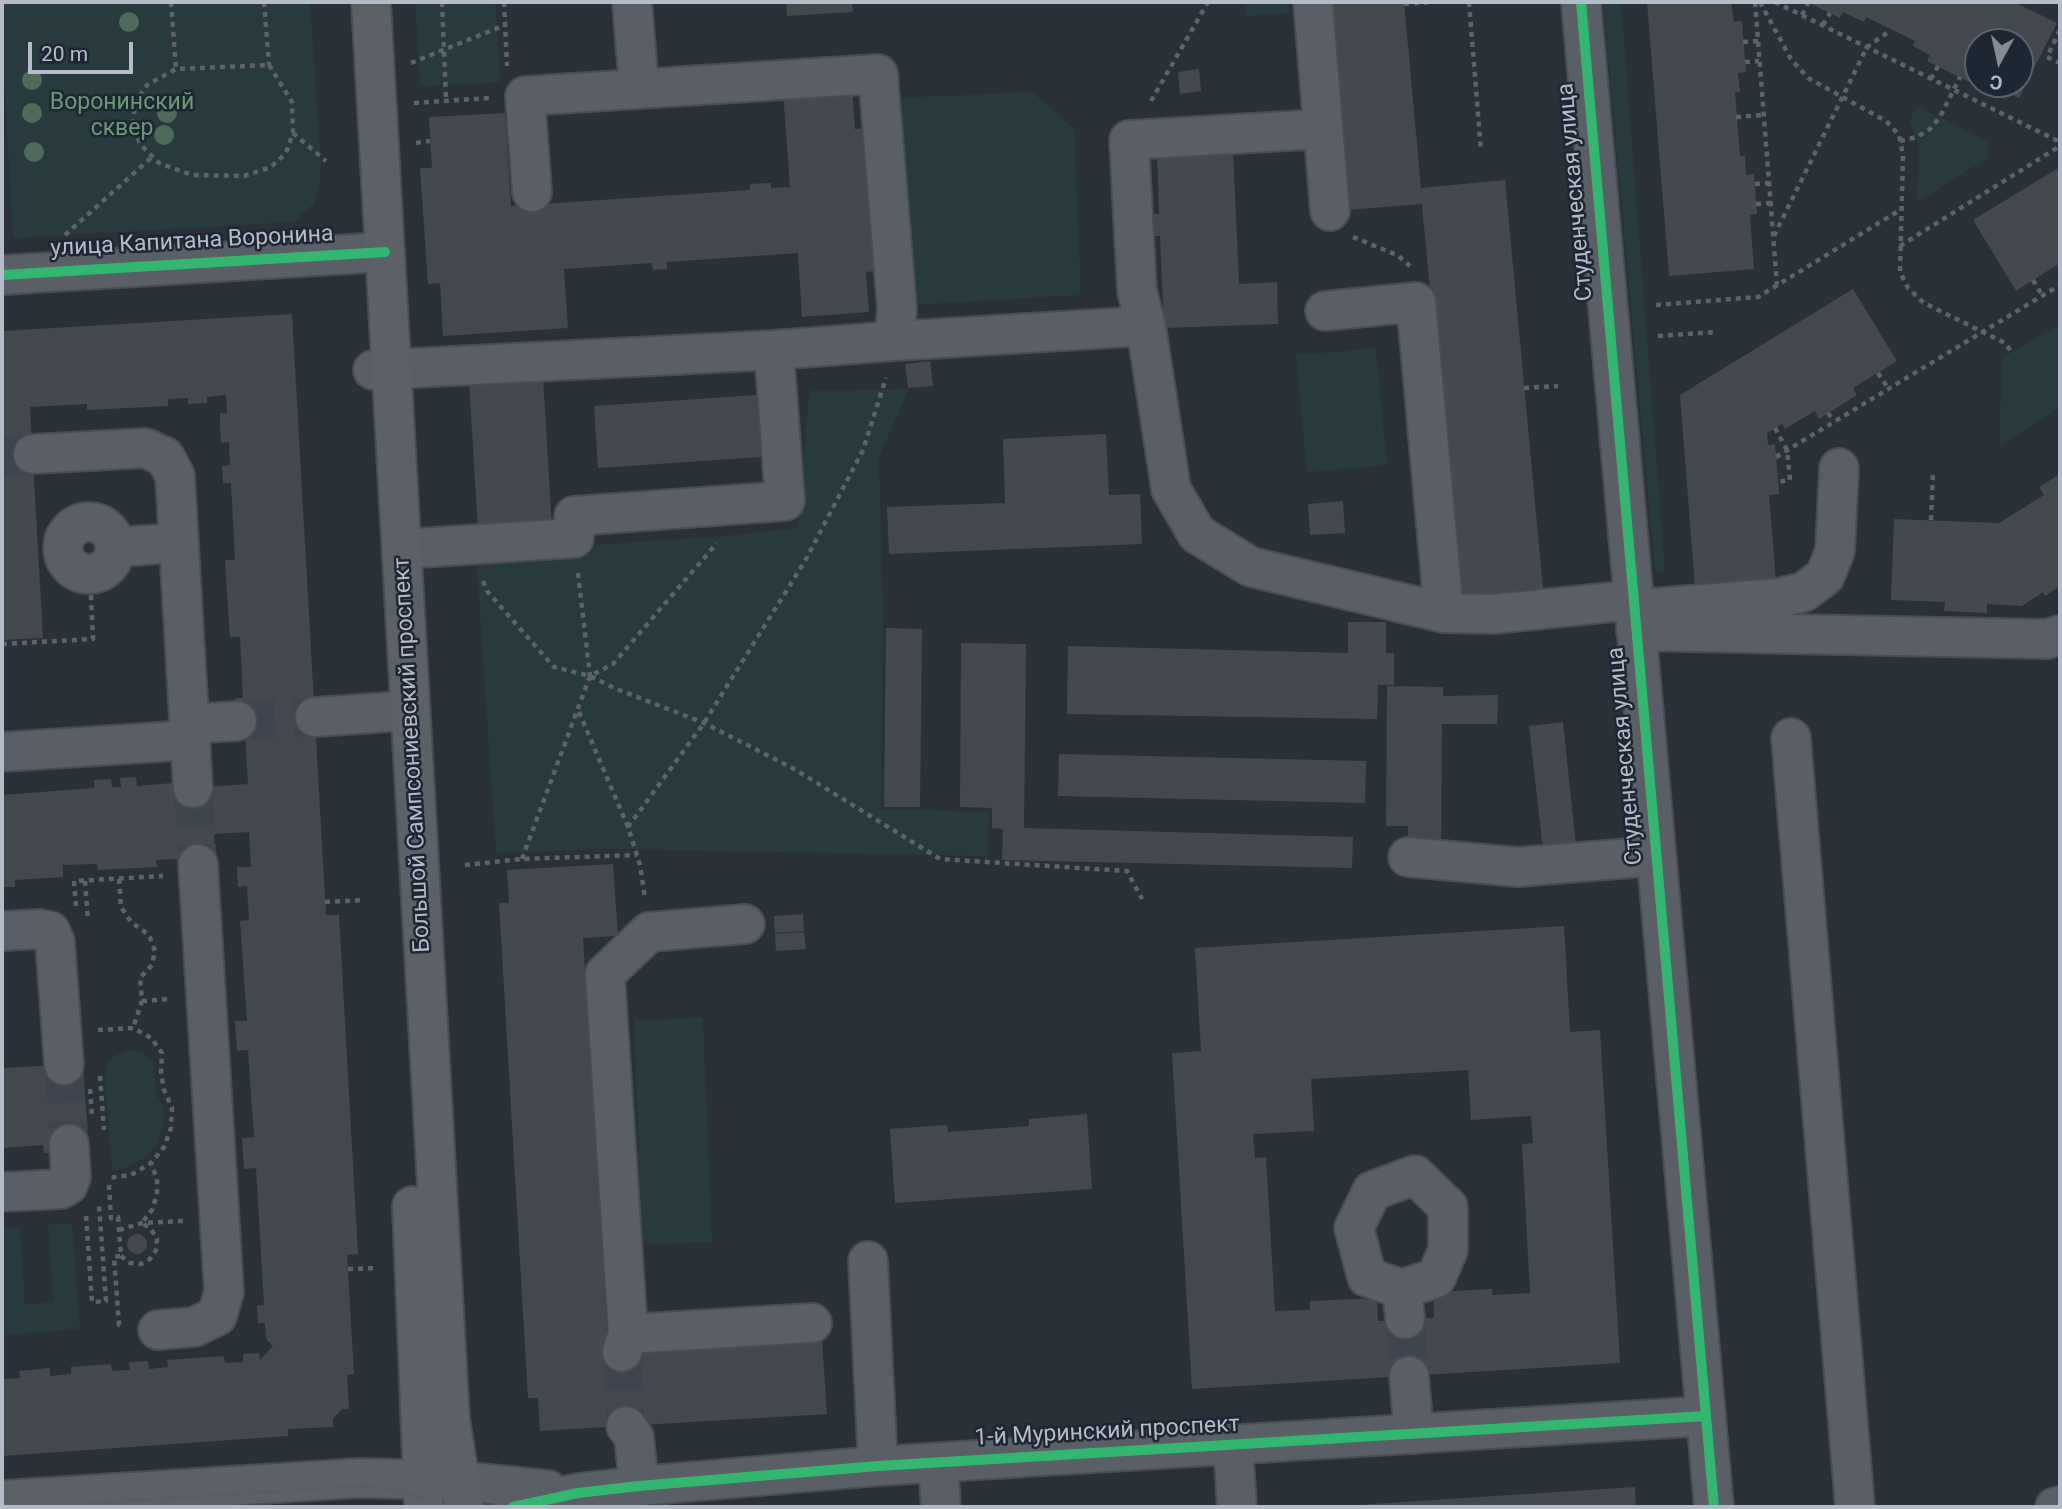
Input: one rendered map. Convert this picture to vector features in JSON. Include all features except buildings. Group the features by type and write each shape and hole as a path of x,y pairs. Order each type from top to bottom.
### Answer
{"main road":[{"name":"Большой Сампсониевский проспект","path":"350,2 375,252 382,370 389,712 423,1492"},
{"name":"Большой Сампсониевский проспект","path":"371,2 375,252"},
{"name":"Большой Сампсониевский проспект","path":"382,370 402,549 450,1419 462,1494"},
{"name":"1-й Муринский проспект","path":"2,1500 360,1478 423,1492 462,1494"}],"street":[{"path":"632,2 639,88"},
{"path":"1313,2 1330,211"},
{"name":"Студенческая улица","path":"1581,2 1714,1507"},
{"path":"532,192 525,96 878,74 897,309 894,341"},
{"path":"1322,129 1129,140 1137,290 1146,326 1171,489 1197,534 1251,567 1444,613 1634,613 2047,639 2060,635"},
{"name":"улица Капитана Воронина","path":"2,275 375,252"},
{"path":"1325,311 1416,302 1444,613"},
{"path":"382,370 774,350 1146,326"},
{"path":"402,549 574,538 574,516 785,501 774,350"},
{"path":"33,454 145,448 164,457 175,475 193,788"},
{"path":"1634,613 1778,598 1804,592 1825,576 1835,551 1839,468"},
{"path":"90,575 76,572 66,562 62,549 69,531 87,521 106,528 115,547 179,543"},
{"path":"315,717 389,712"},
{"path":"2,751 190,732 237,721"},
{"path":"1791,738 1855,1507"},
{"path":"1408,857 1518,867 1656,856"},
{"path":"158,1330 194,1327 217,1316 224,1293 198,864"},
{"path":"745,924 649,932 605,974 625,1343 812,1324"},
{"path":"2,931 50,931 55,942 82,1068"},
{"path":"2,1192 61,1189 68,1185 87,1141"},
{"path":"868,1261 878,1466"},
{"path":"1409,1376 1414,1434"},
{"name":"1-й Муринский проспект","path":"513,1507 578,1493 639,1486 878,1466 1706,1416"},
{"path":"626,1426 634,1437 639,1486"},
{"path":"1233,1445 1237,1507"},
{"path":"939,1463 941,1507"},
{"name":"1-й Муринский проспект","path":"462,1494 578,1493"},
{"path":"2054,1507 2060,1506"}],"path":[{"path":"171,2 176,69"},
{"path":"264,2 269,65 292,102 293,133 286,153 271,167 244,176 192,175 159,163 140,144 133,124 135,102 147,85 176,69 269,65"},
{"path":"442,2 446,100"},
{"path":"503,2 507,69 525,96"},
{"path":"1129,140 1208,2"},
{"path":"1404,4 1434,2"},
{"path":"1469,2 1481,151"},
{"path":"1757,2 1759,61 1777,285"},
{"path":"1757,2 1791,59 1808,78 1886,121 1899,135 1903,155 1900,272 1908,288 1924,303 2006,343 2012,353"},
{"path":"1775,2 2060,144"},
{"path":"1802,15 1808,2"},
{"path":"1823,25 1830,13"},
{"path":"411,63 505,25"},
{"path":"1773,236 1867,47 1891,30"},
{"path":"2060,30 2047,57 2060,63"},
{"path":"1743,42 1758,41"},
{"path":"1745,62 1759,61"},
{"path":"1931,79 1938,66"},
{"path":"1900,141 1930,130 1940,117 1960,77"},
{"path":"413,103 525,96"},
{"path":"1736,117 1764,115"},
{"path":"293,133 326,161"},
{"path":"415,143 430,141"},
{"path":"1899,247 2060,144"},
{"path":"57,242 153,156"},
{"path":"1755,184 1769,183"},
{"path":"1756,204 1771,203"},
{"path":"1656,305 1758,297 1901,210"},
{"path":"1330,211 1344,233 1397,255 1412,267 1416,302"},
{"path":"2033,281 2042,295"},
{"path":"1776,457 2060,285"},
{"path":"1658,336 1716,332"},
{"path":"628,827 704,723 805,561 863,450 883,389 894,341"},
{"path":"1878,373 1888,388"},
{"path":"1524,388 1558,386"},
{"path":"1828,413 1834,421"},
{"path":"1774,428 1787,450 1790,480 1777,482"},
{"path":"1931,520 1933,472"},
{"path":"590,676 613,664 751,504"},
{"path":"522,859 590,676 574,538"},
{"path":"466,545 487,591 554,667 590,676 704,723 796,769 940,859 1127,871 1142,900"},
{"path":"2,644 93,639 90,575"},
{"path":"578,712 628,827 640,865"},
{"path":"465,865 522,859 637,855"},
{"path":"119,879 121,907 131,922 149,935 155,951 152,965 140,978 142,1001 133,1028"},
{"path":"85,881 88,922"},
{"path":"325,902 365,900"},
{"path":"96,1017 97,1031 133,1028 151,1038 162,1053 164,1090 172,1108 171,1128 164,1147 151,1163 131,1175 108,1178"},
{"path":"82,1068 87,1141"},
{"path":"142,1223 152,1210 157,1195 157,1178 151,1163"},
{"path":"107,1165 111,1218 118,1217 121,1256"},
{"path":"68,1185 79,1197 85,1215 92,1302"},
{"path":"119,1230 142,1223 220,1219"},
{"path":"142,1223 151,1229 157,1239 156,1250 150,1259 141,1264 130,1263 121,1256 114,1257 119,1325 143,1323 158,1330"},
{"path":"348,1269 387,1267"}],"green space":[{"name":"Воронинский сквер","path":"2,2 310,2 321,166 319,189 314,203 294,222 13,238"},
{"path":"415,2 495,2 500,82 420,86"},
{"path":"1245,2 1289,2 1290,13 1246,16"},
{"path":"1603,2 1621,2 1665,571 1655,572"},
{"path":"1032,92 1074,129 1081,295 909,305 893,98"},
{"path":"1917,106 1988,141 1988,158 1917,202 1919,155 1917,137 1909,121"},
{"path":"2060,324 2058,409 1999,446 2002,358"},
{"path":"1376,348 1387,465 1307,472 1296,355"},
{"path":"909,389 879,457 883,618 881,809 989,812 988,856 613,849 496,853 476,553 723,536 798,528 809,391"},
{"path":"703,1018 712,1242 642,1244 634,1020"},
{"path":"128,1050 143,1052 153,1061 156,1093 164,1109 163,1127 157,1143 146,1157 112,1172 106,1067 115,1055"},
{"path":"72,1223 80,1329 2,1335 2,1228 20,1227 25,1304 53,1302 48,1225"}],"tunnel":[{"path":"2,456 33,454"},
{"path":"237,721 315,717"},
{"path":"193,788 198,864"},
{"path":"64,1065 69,1144"},
{"path":"1405,1319 1409,1376"},
{"path":"622,1352 626,1426"}],"tram line":[{"path":"35,1507 360,1486 390,1489 424,1499 433,1507"}],"cycle path":[{"path":"1581,2 1714,1507"},
{"path":"2,275 385,252"},
{"path":"513,1507 578,1493 639,1486 878,1466 1706,1416"}]}
